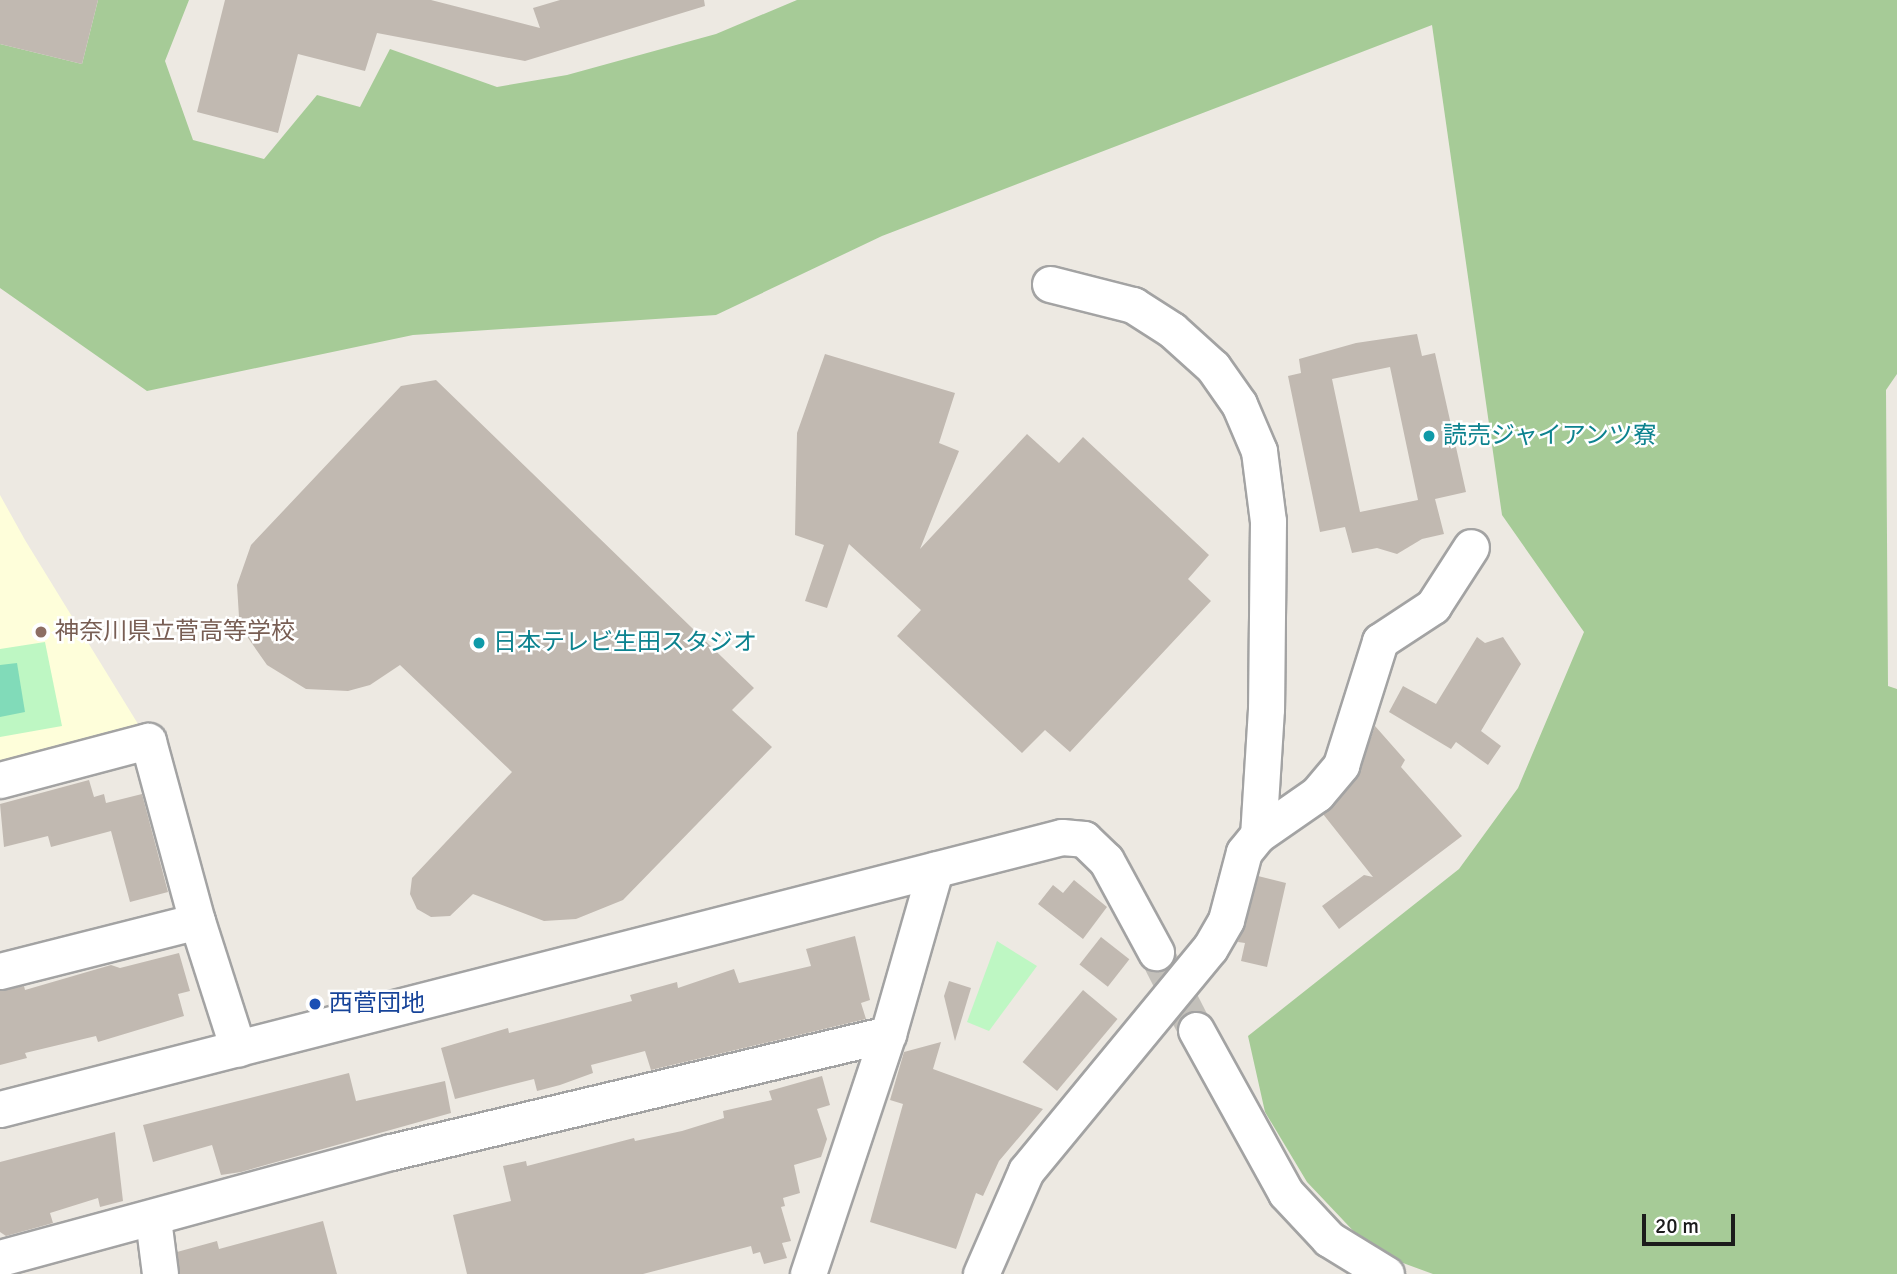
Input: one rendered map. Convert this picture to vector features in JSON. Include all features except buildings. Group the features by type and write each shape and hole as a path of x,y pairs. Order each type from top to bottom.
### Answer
{"street":[{"path":"1050,284 1133,305 1172,330 1213,367 1240,404 1259,451 1268,534 1266,709 1258,835"},
{"path":"981,1274 1026,1171 1210,948 1226,920 1244,852 1258,835 1293,815 1341,765 1380,641 1433,606 1471,547"},
{"path":"0,780 148,741 197,921 239,1049"},
{"path":"0,1109 935,870 1026,842 1084,839 1106,860 1156,952"},
{"path":"808,1274 888,1034 935,870"},
{"path":"0,971 197,921"},
{"path":"1196,1030 1286,1193 1329,1239 1386,1274"},
{"path":"0,1258 153,1219 391,1152 888,1034"},
{"path":"153,1219 160,1274"}],"shaded area":[{"name":"神奈川県立菅高等学校","path":"0,495 25,540 138,724 0,761"}],"green space":[{"path":"98,0 189,0 165,61 193,140 264,159 317,95 360,107 390,49 497,87 567,75 716,34 797,0 1897,0 1897,374 1886,390 1888,686 1897,689 1897,1274 1433,1274 1392,1259 1361,1239 1307,1182 1265,1112 1248,1036 1459,869 1518,788 1584,632 1502,515 1432,25 882,236 716,315 413,335 147,391 0,288 0,44 82,64"},
{"path":"45,642 62,726 0,737 0,649"},
{"path":"17,663 25,712 0,717 0,665"},
{"path":"997,941 1037,966 989,1031 967,1022"}],"tunnel":[{"path":"1156,952 1196,1030"}],"place":[{"name":"読売ジャイアンツ寮","path":"1429,436"},
{"name":"神奈川県立菅高等学校","path":"41,632"},
{"name":"日本テレビ生田スタジオ","path":"479,643"},
{"name":"西菅団地","path":"315,1004"}]}
